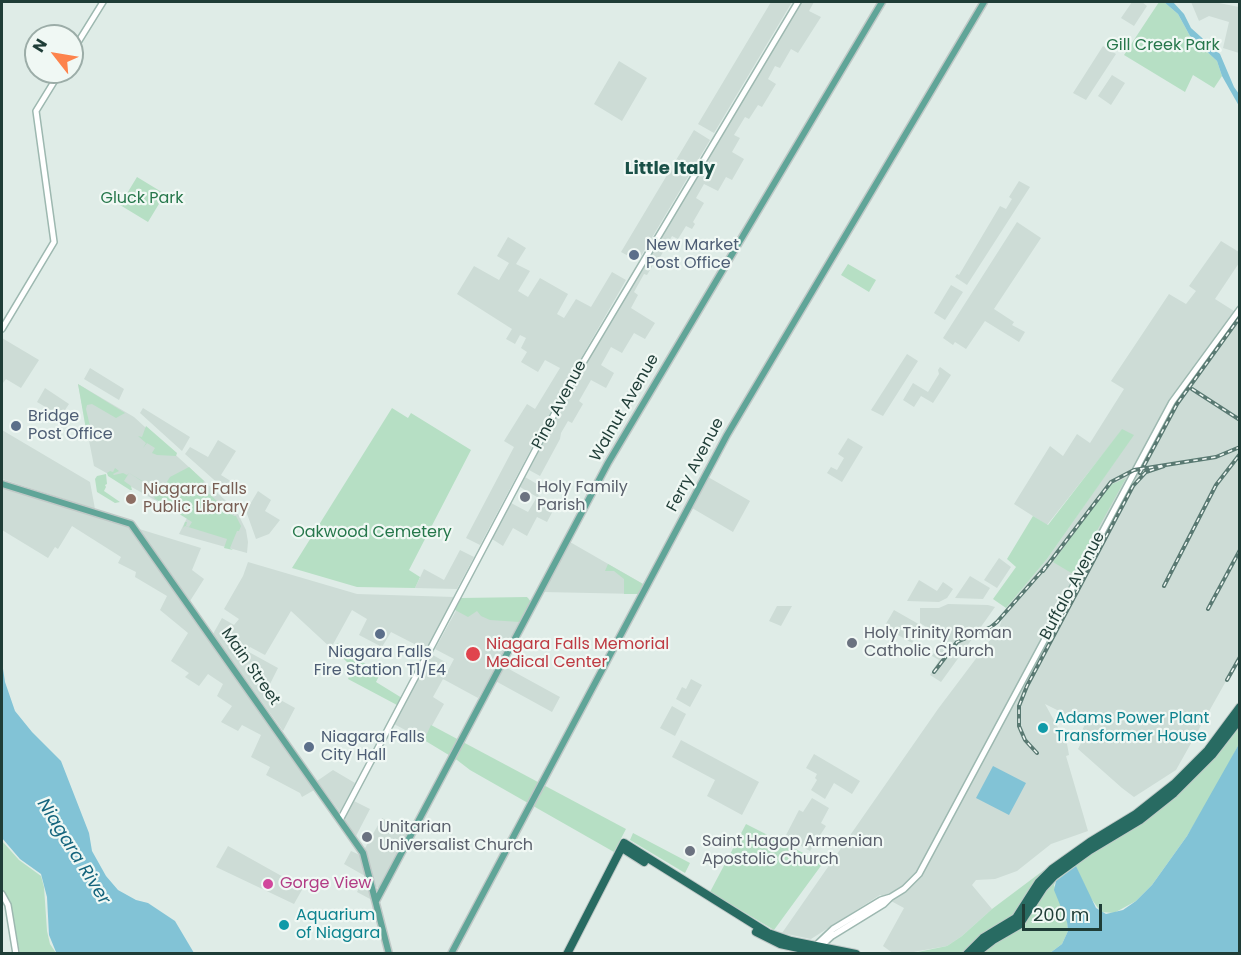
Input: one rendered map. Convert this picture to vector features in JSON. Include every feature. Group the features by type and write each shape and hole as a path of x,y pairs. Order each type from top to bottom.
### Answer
{"highway":[{"path":"967,954 983,938 1014,920 1039,882 1052,869 1136,814 1174,784 1208,750 1239,707"},
{"path":"975,954 994,939 1018,926 1043,888 1054,876 1090,850 1144,817 1174,793 1209,758 1239,719"},
{"path":"567,954 623,845 764,931 816,951 856,954"}],"main road":[{"path":"84,33 103,2"},
{"name":"Pine Avenue","path":"340,820 568,387 798,2"},
{"name":"Walnut Avenue","path":"376,901 613,454 882,2"},
{"name":"Ferry Avenue","path":"452,954 727,435 984,2"},
{"path":"2,329 54,242 36,111 53,84"},
{"name":"Buffalo Avenue","path":"816,951 835,928 908,886 920,872 1172,402 1239,309"},
{"name":"Main Street","path":"2,484 131,524 363,853 389,954"},
{"path":"372,887 376,890 382,889"},
{"path":"2,894 8,905 16,954"}],"shaded area":[{"path":"771,2 792,2 714,133 698,124"},
{"path":"801,2 814,2 809,11 821,17 798,53 791,49 780,68 775,66 768,79 776,84 762,107 758,105 749,119 745,117 734,135 740,138 732,152 744,159 732,180 726,177 718,191 704,184 696,198 704,203 693,222 695,224 692,229 686,226 678,239 672,236 658,261 656,260 647,275 644,274 634,292 638,295 631,308 655,323 645,339 634,333 622,353 611,347 601,365 614,373 606,388 591,380 579,401 583,404 572,423 568,421 540,476 529,470 571,389"},
{"path":"1132,2 1142,2 1147,6 1134,26 1121,18"},
{"path":"1191,2 1214,2 1239,7 1239,53 1223,48 1229,22 1209,16 1199,21"},
{"path":"1103,46 1116,54 1086,100 1073,93"},
{"path":"619,61 647,78 622,121 594,104"},
{"path":"1112,75 1125,83 1111,105 1098,96"},
{"path":"694,130 710,140 638,261 621,252"},
{"path":"1019,181 1030,187 967,285 955,277 959,275 1000,206 1006,209 1012,199 1009,197"},
{"path":"1017,222 1041,238 994,309 1014,322 1012,325 1025,332 1019,342 985,321 966,349 955,342 953,345 943,338"},
{"path":"508,237 526,248 516,264 530,271 518,291 528,297 540,278 568,294 557,314 564,318 576,299 591,307 612,272 626,280 561,393 480,545 466,538 514,447 504,441 527,404 535,409 560,368 545,360 538,372 521,362 527,352 521,348 526,338 520,335 515,344 506,339 512,329 457,294 474,266 499,280 509,263 497,256"},
{"path":"1221,241 1239,252 1239,263 1215,299 1234,311 1239,304 1239,658 1176,770 1134,797 1078,749 1084,737 1080,735 1085,724 1045,704 1067,744 1069,755 1066,756 1088,831 1051,844 1017,871 995,879 976,880 972,885 992,909 962,936 947,946 894,954 883,946 904,908 880,895 811,939 782,933 938,709 999,628 1006,608 1047,559 1133,435 1122,430 1047,525 1014,504 1050,446 1063,456 1077,434 1090,443 1124,389 1111,381 1169,294 1186,304 1196,291 1189,286"},
{"path":"951,285 963,292 945,320 934,313"},
{"path":"2,338 39,360 21,388 6,379 2,382"},
{"path":"907,354 918,361 883,416 871,410"},
{"path":"940,367 951,375 933,403 921,396 914,407 903,400 913,383 928,392 939,374"},
{"path":"90,368 124,389 119,400 84,379"},
{"path":"78,384 134,417 236,510 246,530 247,553 179,534 187,518 94,466"},
{"path":"45,388 69,404 61,416 37,402"},
{"path":"143,408 190,437 182,451 140,413"},
{"path":"2,430 90,482 95,509 2,479"},
{"path":"848,438 863,447 842,482 827,473 831,467 837,470 844,458 838,454"},
{"path":"218,440 236,451 221,475 237,485 231,495 185,454 190,447 208,457"},
{"path":"525,477 537,484 538,495 556,505 547,522 537,517 527,536 513,528 503,546 492,539 511,503 528,512 537,497 520,487"},
{"path":"708,477 750,501 733,532 692,508"},
{"path":"2,485 129,527 316,789 302,797 300,793 266,775 270,767 251,757 261,735 242,725 238,731 221,722 232,706 217,696 223,684 208,674 199,686 185,677 189,673 171,661 188,633 160,610 167,596 135,577 136,572 118,563 121,557 72,526 58,549 55,547 48,558 2,530"},
{"path":"258,491 271,500 265,511 280,520 269,534 256,539 246,511"},
{"path":"136,528 201,548 192,570 204,579 190,601"},
{"path":"570,542 643,584 638,594 543,592"},
{"path":"460,550 474,557 457,589 415,588 424,569 444,580"},
{"path":"999,558 1011,567 997,588 984,580"},
{"path":"248,562 357,594 454,597 426,650 391,632 382,647 359,635 367,619 352,610 331,648 291,611 265,655 250,647 247,651 278,668 266,692 295,708 283,731 213,634 222,618 234,625 239,619 224,609 243,576"},
{"path":"970,576 990,588 983,599 955,598"},
{"path":"919,580 937,591 943,582 953,589 947,598 939,602 907,601"},
{"name":"Niagara Falls Memorial Medical Center","path":"463,598 528,598 530,601 498,663 560,697 552,712 490,678 478,698 443,679 433,697 444,704 424,740 394,724 431,654 447,663 440,676 444,678 454,659 435,649"},
{"path":"948,604 995,607 978,631 974,633 975,635 941,682 930,675 939,660 932,656 943,638 920,623 920,608 939,608"},
{"path":"777,606 792,606 781,626 769,621"},
{"path":"894,610 922,626 912,643 884,627"},
{"path":"691,679 702,685 690,707 676,699 682,687 686,689"},
{"path":"672,706 686,714 675,736 660,728"},
{"path":"681,740 759,782 742,815 707,796 715,780 672,757"},
{"path":"814,754 860,781 852,794 834,783 825,799 811,790 817,780 815,778 817,774 806,768"},
{"path":"333,770 355,783 340,812 317,781"},
{"path":"812,798 829,808 821,823 826,826 810,851 785,837 799,810 803,812"},
{"path":"354,801 370,809 356,836 344,820"},
{"path":"382,818 409,833 378,888 375,886 364,850"},
{"path":"228,846 303,888 294,904 216,867"},
{"path":"351,851 360,855 372,900 357,892 365,876 344,864"}],"green space":[{"name":"Gill Creek Park","path":"1159,2 1164,2 1178,14 1190,36 1217,61 1222,76 1214,88 1193,75 1185,92 1124,55"},
{"name":"Gluck Park","path":"137,177 165,194 148,222 120,205"},
{"path":"848,264 876,280 869,292 841,275"},
{"path":"78,384 125,413 116,418 92,404 87,405 92,435 88,441"},
{"name":"Oakwood Cemetery","path":"392,408 408,418 411,413 471,450 409,570 420,577 415,588 357,587 292,568"},
{"path":"146,426 177,453 176,456 152,453 155,448 147,443 143,448 146,443 138,436 142,437"},
{"path":"1122,429 1134,435 1047,559 1006,608 993,599 1016,567 1007,559 1033,516 1048,525"},
{"path":"189,467 204,481 200,486 236,516 241,526 230,548 233,550 224,548 227,539 185,526 183,528 185,522 189,527 192,522 154,498 158,490 157,491 129,473 149,485 160,488 170,477"},
{"path":"115,468 119,471 114,475 129,473 124,481 131,486 132,490 108,476 107,473 113,472"},
{"path":"106,474 107,484 104,491 120,502 115,503 97,492 95,479 97,476"},
{"path":"1126,478 1073,574 1053,562 1110,485"},
{"path":"608,564 643,584 638,594 624,594 624,579 614,571 605,571"},
{"path":"527,597 531,602 520,622 490,620 481,616 477,611 468,617 455,610 461,598"},
{"path":"337,643 365,657 362,662 381,672 376,682 402,698 397,705 348,679 353,668 343,658 332,652"},
{"path":"1239,722 1239,744 1215,790 1187,836 1152,885 1136,901 1114,913 1101,912 1090,897 1076,867 1056,881 1054,885 1067,922 1068,931 1062,944 1050,953 979,954 994,942 1012,933 1051,883 1096,849"},
{"path":"431,725 626,829 614,852 470,770 424,740"},
{"path":"746,824 823,863 774,930 710,892"},
{"path":"633,833 690,863 685,873 630,840"},
{"path":"2,841 19,860 41,876 47,931 50,944 56,953 20,953 10,905 2,890"},
{"path":"1044,870 1014,917 964,953 908,954 947,946"}],"water":[{"path":"1164,2 1173,2 1184,14 1191,28 1220,54 1239,94 1239,106 1222,76 1217,61 1190,36 1178,14"},
{"name":"Niagara River","path":"2,662 5,682 15,711 61,761 89,833 92,851 106,876 118,890 136,900 148,903 175,921 194,953 56,952 49,935 47,897 41,874 20,859 2,838"},
{"path":"1239,744 1239,953 1050,953 1062,944 1068,931 1067,922 1054,890 1056,881 1076,866 1096,908 1106,914 1123,910 1136,901 1152,885 1187,836"},
{"path":"993,766 1026,783 1009,815 976,798"}],"railway":[{"path":"1140,473 1177,404 1240,317"},
{"path":"1192,389 1240,420"},
{"path":"1043,571 1111,482 1134,470 1216,457 1240,447"},
{"path":"1164,586 1216,485 1240,454"},
{"path":"1037,753 1025,740 1019,726 1019,706 1027,686 1133,486 1146,472 1164,466"},
{"path":"1208,609 1240,550"},
{"path":"934,672 957,642 997,622 1048,564"},
{"path":"1227,680 1240,657"}],"place":[{"name":"New Market Post Office","path":"634,255"},
{"name":"Bridge Post Office","path":"16,426"},
{"name":"Holy Family Parish","path":"525,497"},
{"name":"Niagara Falls Public Library","path":"131,499"},
{"name":"Niagara Falls Fire Station T1/E4","path":"380,634"},
{"name":"Holy Trinity Roman Catholic Church","path":"852,643"},
{"name":"Niagara Falls Memorial Medical Center","path":"473,654"},
{"name":"Adams Power Plant Transformer House","path":"1043,728"},
{"name":"Niagara Falls City Hall","path":"309,747"},
{"name":"Unitarian Universalist Church","path":"367,837"},
{"name":"Saint Hagop Armenian Apostolic Church","path":"690,851"},
{"name":"Gorge View","path":"268,884"},
{"name":"Aquarium of Niagara","path":"284,925"}],"district":[{"name":"Little Italy","path":"670,169"}]}
